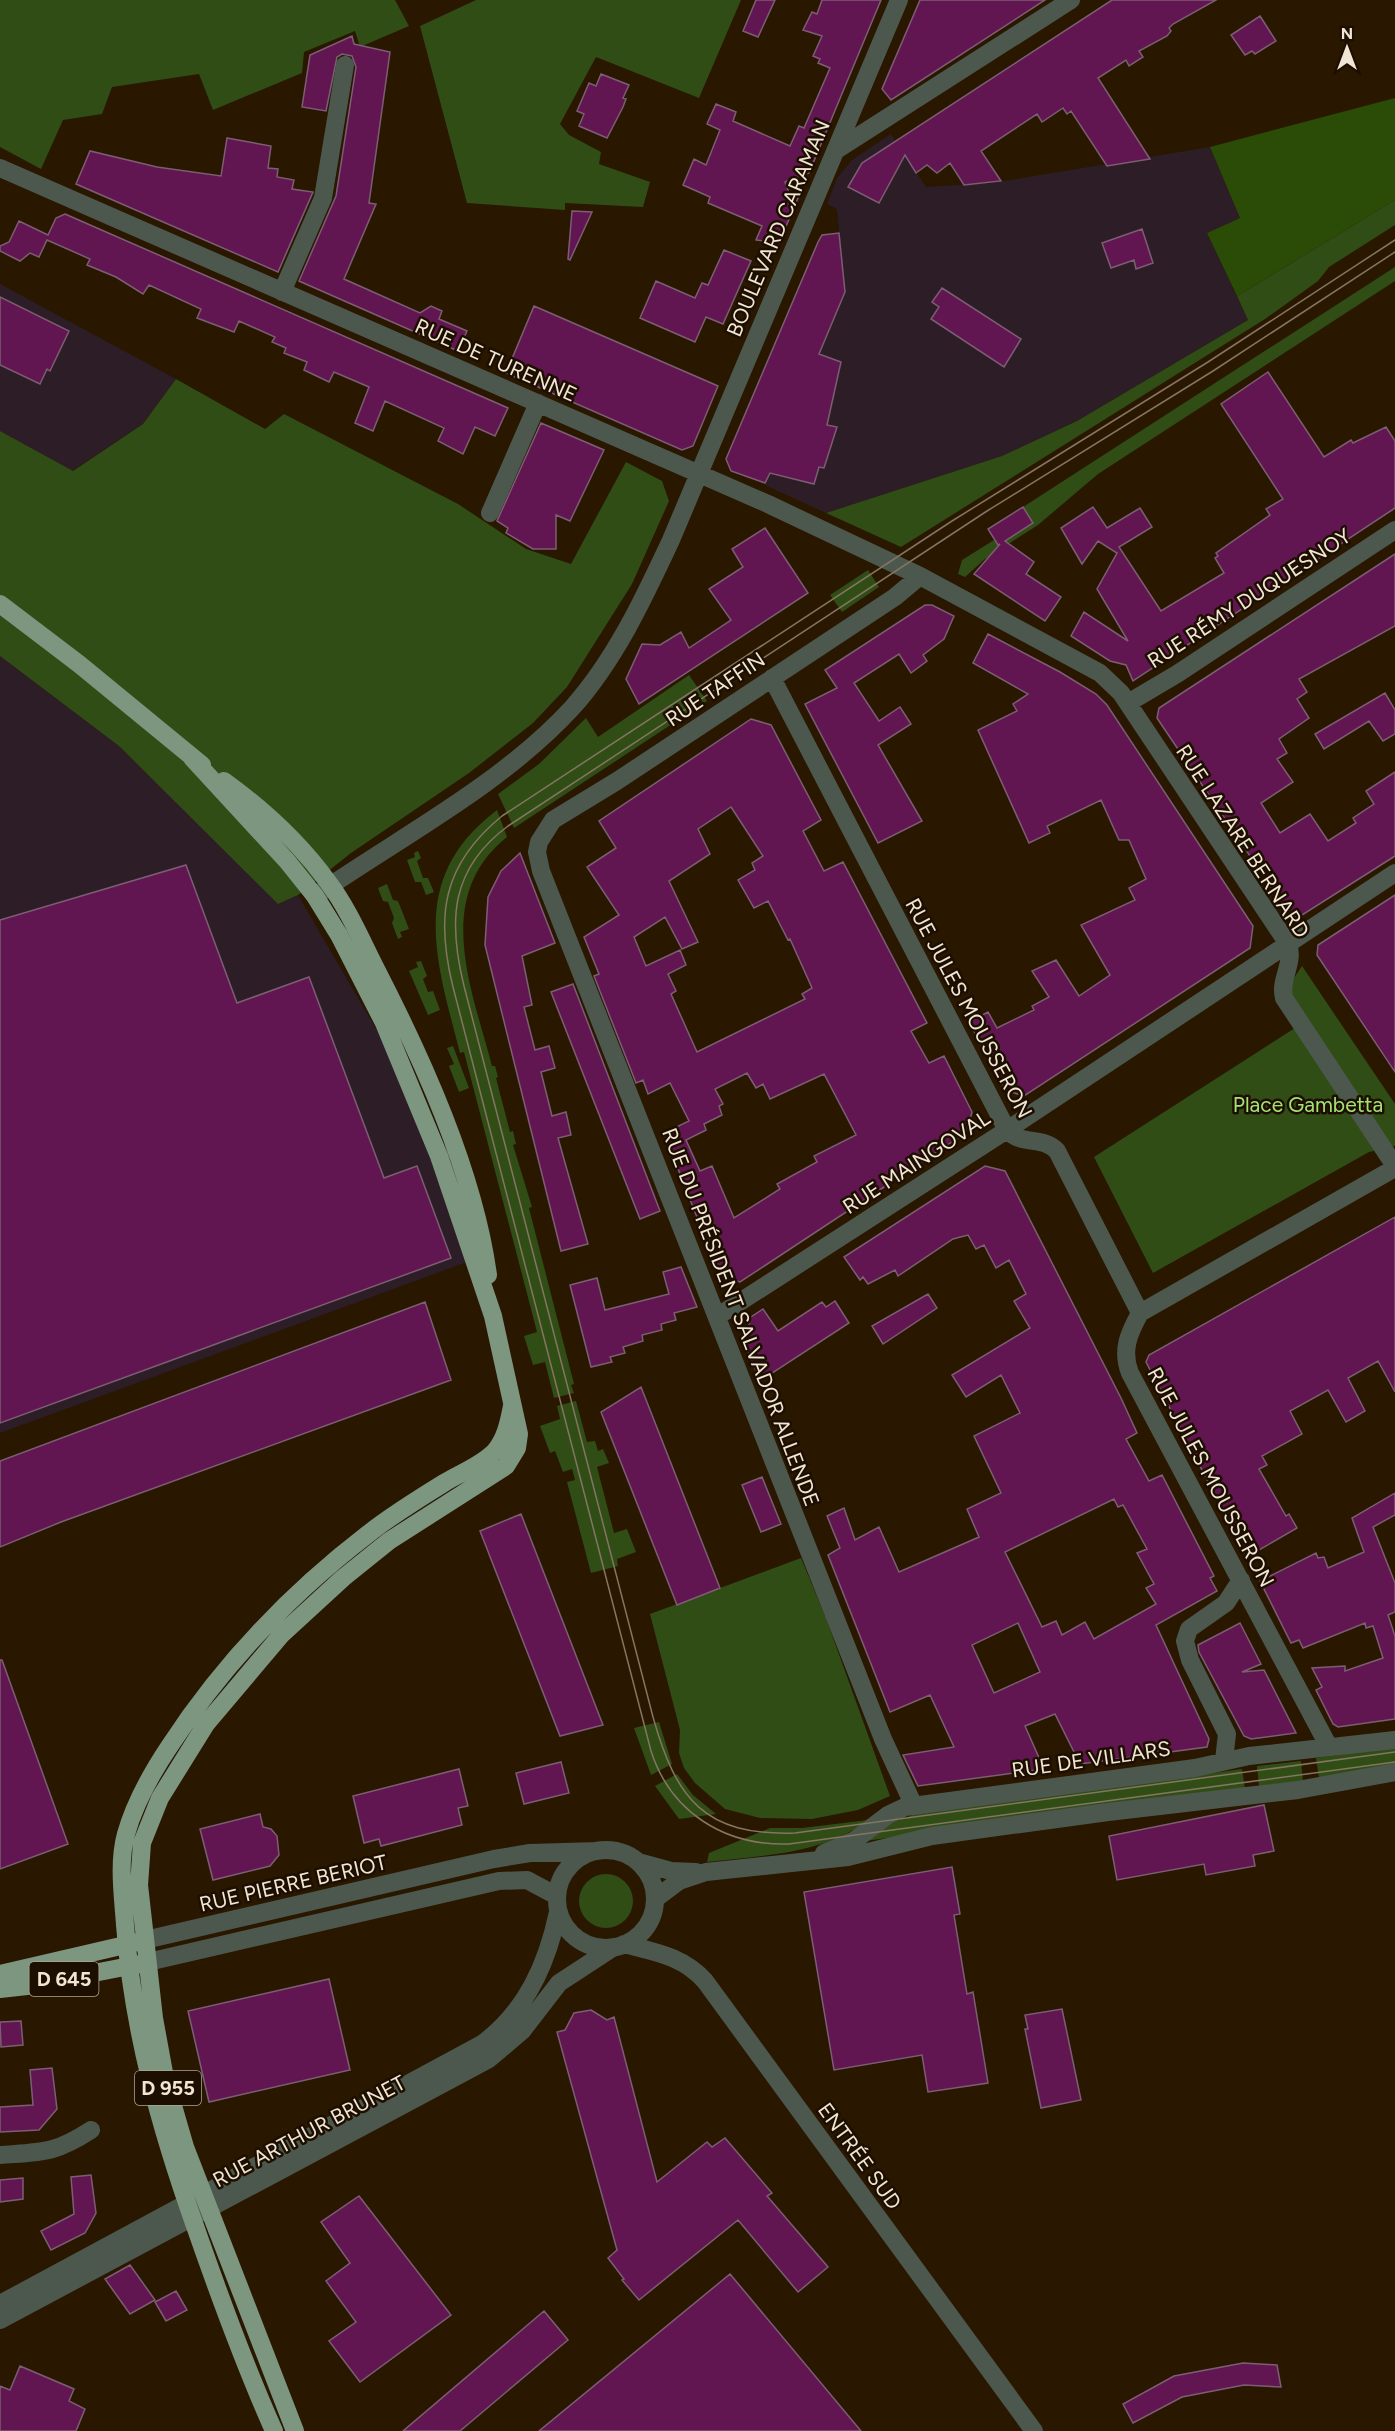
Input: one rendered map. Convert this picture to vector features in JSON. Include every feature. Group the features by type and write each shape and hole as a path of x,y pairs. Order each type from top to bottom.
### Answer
{"main road":[{"path":"0,604 79,664 192,758 273,819 331,885 400,1016 438,1106 478,1220 494,1316 519,1434 517,1448 506,1466 404,1530 343,1578 266,1651 201,1732 160,1798 142,1843 139,1871 148,1962"},
{"path":"192,758 287,861 315,896 345,945 403,1064 439,1156 494,1316"},
{"path":"128,1966 122,1874 125,1835 143,1790 187,1720 242,1651 315,1576 392,1516 490,1455 504,1436 513,1401"},
{"name":"RUE PIERRE BERIOT","path":"0,1974 145,1940"},
{"name":"D 645","path":"0,1989 27,1986 148,1962"},
{"name":"D 955","path":"148,1962 154,2018 165,2078 180,2133 295,2431"},
{"name":"D 955","path":"128,1966 138,2032 150,2085 189,2210 232,2328 274,2431"}],"street":[{"name":"BOULEVARD CARAMAN","path":"315,896 508,766 533,746 573,707 630,623 656,574 899,0"},
{"path":"835,151 1071,0"},
{"path":"282,292 323,198 345,65"},
{"name":"RUE DE TURENNE","path":"0,168 699,474 920,576 971,602"},
{"path":"490,513 538,403"},
{"name":"RUE RÉMY DUQUESNOY","path":"1128,703 1177,674 1395,530"},
{"name":"RUE TAFFIN","path":"539,842 553,820 895,597 920,576"},
{"name":"RUE LAZARE BERNARD","path":"971,602 1090,667 1115,686 1128,703 1288,944 1291,956 1282,982 1284,998 1395,1167"},
{"name":"RUE JULES MOUSSERON","path":"772,678 1007,1130 1016,1139 1049,1144 1058,1151 1140,1313 1126,1342 1125,1359 1130,1373 1329,1747"},
{"name":"RUE DU PRÉSIDENT SALVADOR ALLENDE","path":"539,842 537,852 541,872 883,1739 914,1806"},
{"name":"RUE MAINGOVAL","path":"718,1316 1007,1130 1395,873"},
{"path":"1140,1313 1395,1167"},
{"path":"1224,1760 1227,1734 1190,1660 1185,1641 1189,1629 1226,1603 1241,1580"},
{"name":"RUE DE VILLARS","path":"805,1860 855,1840 894,1811 914,1806 1195,1768 1224,1760 1395,1740"},
{"name":"RUE DE VILLARS","path":"638,1862 671,1871 706,1872 858,1855 932,1836 1298,1790 1395,1772"},
{"path":"598,1851 616,1851 638,1862 649,1876 655,1899 647,1925 634,1938 619,1946 594,1947 582,1942 567,1929 558,1904 560,1883 569,1866 579,1858 598,1851"},
{"name":"RUE PIERRE BERIOT","path":"145,1940 494,1859 521,1854 598,1851"},
{"name":"RUE DE VILLARS","path":"655,1899 679,1881 706,1872"},
{"name":"D 645","path":"148,1962 495,1882 527,1880 558,1904"},
{"name":"RUE ARTHUR BRUNET","path":"206,2202 482,2044 505,2026 528,1995 550,1947 558,1904"},
{"name":"RUE ARTHUR BRUNET","path":"0,2304 489,2059 522,2031 560,1983 619,1946"},
{"name":"ENTRÉE SUD","path":"619,1946 674,1957 690,1966 705,1981 1034,2431"},
{"path":"0,2155 62,2148 91,2130"},
{"name":"RUE ARTHUR BRUNET","path":"0,2320 189,2210"}],"shaded area":[{"path":"891,134 926,187 992,183 1210,147 1240,218 1207,233 1248,320 1077,421 1002,456 826,513 765,485 845,291 837,209 827,204 837,178 852,160"},
{"path":"0,284 176,379 143,424 72,471 0,431"},
{"path":"0,656 119,746 278,904 298,895 386,1046 428,1141 467,1262 0,1433"}],"green space":[{"path":"0,0 395,0 409,26 360,47 355,31 304,52 302,73 213,110 199,74 112,87 102,114 63,120 41,169 0,147"},
{"path":"476,0 741,0 699,98 596,57 560,124 569,135 601,152 599,164 650,182 643,207 565,203 565,210 467,203 420,26"},
{"path":"1395,98 1395,200 1237,296 1207,233 1240,218 1210,147"},
{"path":"1395,200 1395,225 1329,267 1318,281 1265,319 901,547 826,513 1002,456 1077,421 1248,320 1237,296"},
{"path":"1395,267 1395,281 1098,474 1038,525 985,559 965,577 958,574 962,560 994,540 998,545 1033,523 1023,507"},
{"path":"176,379 265,429 284,414 458,504 526,549 571,564 626,462 662,481 669,501 632,584 567,687 533,723 469,773 351,853 298,895 278,904 119,746 0,656 0,431 73,471 143,424"},
{"path":"868,570 879,587 842,612 830,595"},
{"path":"689,675 707,701 514,828 498,794 539,764 586,718 598,737"},
{"path":"497,810 507,837 484,861 470,887 464,916 464,945 475,1006 492,1066 495,1066 510,1132 513,1131 516,1144 513,1145 532,1207 529,1208 574,1384 571,1385 574,1393 554,1398 545,1362 533,1365 524,1336 537,1332 464,1052 460,1053 437,953 436,922 439,892 450,864 469,836"},
{"path":"418,851 421,858 417,861 423,878 428,878 434,892 426,895 421,882 415,882 407,860 415,857 414,853"},
{"path":"387,884 393,900 398,901 409,929 400,932 402,937 398,939 388,902 383,901 378,888"},
{"path":"421,961 427,976 423,979 428,992 433,991 440,1010 428,1015 409,971 418,967 416,962"},
{"name":"Place Gambetta","path":"1302,966 1395,1104 1395,1146 1369,1152 1153,1273 1094,1157 1295,1028 1290,984"},
{"path":"453,1046 469,1088 459,1092 449,1066 454,1064 447,1048"},
{"path":"576,1401 587,1442 595,1441 598,1451 603,1449 609,1463 597,1467 614,1533 627,1529 636,1552 617,1559 618,1566 591,1573 567,1482 575,1480 572,1469 563,1472 555,1451 550,1453 540,1426 560,1419 557,1406"},
{"path":"801,1558 827,1621 890,1796 858,1810 812,1819 760,1818 725,1809 695,1783 684,1768 679,1753 680,1730 650,1614"},
{"path":"659,1722 672,1764 651,1775 634,1728"},
{"path":"1395,1747 1395,1768 1319,1778 1316,1758"},
{"path":"1301,1761 1303,1781 1259,1786 1257,1766"},
{"path":"1242,1769 1245,1789 865,1841 894,1822 918,1813"},
{"path":"677,1774 693,1795 716,1814 679,1819 655,1786"},
{"path":"868,1820 850,1832 812,1847 770,1855 707,1862 709,1853 770,1828 802,1828"},
{"path":"606,1874 616,1876 625,1882 631,1891 633,1901 631,1911 625,1920 616,1926 606,1928 596,1926 587,1920 581,1911 579,1901 581,1891 587,1882 596,1876"}],"building":[{"path":"756,0 775,0 758,37 743,31"},
{"path":"822,0 881,0 809,173 785,182 791,198 798,198 779,243 756,240 762,226 708,203 710,197 683,185 694,159 706,165 720,130 707,124 716,104 736,112 733,121 790,146 799,126 804,128 830,68 818,63 820,59 813,56 822,36 803,30 812,12 817,14"},
{"path":"920,0 1045,0 891,100 882,89"},
{"path":"1112,0 1216,0 1173,24 1167,36 1139,51 1143,57 1129,66 1126,60 1098,78 1150,159 1107,166 1071,111 1067,114 1063,108 1042,122 1037,114 981,151 1001,181 964,185 950,163 937,173 927,165 916,173 905,155 879,203 848,187 862,163"},
{"path":"1260,16 1276,41 1255,54 1252,51 1245,55 1231,35"},
{"path":"352,36 354,44 390,52 369,203 376,204 344,279 420,313 431,306 442,311 439,319 467,331 458,351 299,281 336,196 356,67 352,56 342,54 337,57 326,111 302,107 310,55"},
{"path":"601,74 629,85 623,98 626,99 623,107 607,138 579,126 584,114 577,111 589,83 596,86"},
{"path":"227,138 271,146 268,168 278,169 277,177 294,180 292,189 313,192 278,272 76,184 90,151 157,167 221,176"},
{"path":"572,211 592,212 570,260 568,259"},
{"path":"65,214 508,408 495,436 475,427 463,454 438,441 444,428 385,401 373,431 355,423 369,387 334,372 329,382 304,370 307,362 284,353 286,348 272,342 275,337 239,321 234,332 197,318 201,309 149,285 143,294 116,277 87,265 90,259 47,240 39,257 30,253 20,261 0,251 0,246 9,242 19,221 48,235 56,218"},
{"path":"1142,229 1153,263 1136,269 1134,260 1111,268 1102,243"},
{"path":"839,233 845,292 819,354 841,362 827,425 837,427 824,468 819,467 814,484 770,473 765,483 731,471 726,459 818,242 822,235"},
{"path":"724,250 751,261 723,324 706,317 695,342 640,318 656,281 695,298 702,283 708,285"},
{"path":"942,288 1021,339 1004,367 931,319 939,307 932,302"},
{"path":"0,297 69,331 50,371 47,369 40,384 0,365"},
{"path":"534,306 718,386 693,446 682,450 506,373"},
{"path":"1268,372 1324,457 1351,440 1353,443 1386,427 1395,441 1395,508 1133,681 1126,665 1110,661 1071,636 1084,612 1128,641 1097,589 1117,553 1098,541 1082,564 1061,528 1093,507 1107,528 1140,508 1152,527 1119,547 1161,611 1224,573 1215,558 1218,556 1216,553 1270,515 1266,509 1283,499 1221,404"},
{"path":"541,423 604,450 570,521 556,515 556,549 533,549 506,533 508,528 497,521"},
{"path":"1023,507 1033,523 1005,541 1034,562 1026,574 1061,597 1045,621 974,574 1000,544 998,545 988,529"},
{"path":"765,528 808,593 639,704 626,679 642,644 660,645 681,632 689,648 731,620 709,589 743,567 732,549"},
{"path":"1395,554 1395,626 1299,679 1307,692 1297,699 1309,718 1279,739 1287,753 1277,759 1293,782 1261,803 1280,833 1310,814 1328,841 1356,823 1353,818 1374,804 1366,791 1395,772 1395,856 1299,917 1289,914 1157,718 1159,708"},
{"path":"925,605 932,605 954,616 944,639 923,655 927,661 911,673 899,654 854,683 879,721 900,707 911,724 878,745 922,821 878,843 805,704 837,688 825,670"},
{"path":"988,634 1060,672 1096,694 1107,705 1253,926 1250,948 1024,1096 1005,1090 969,1022 988,1012 997,1028 1034,1010 1032,1006 1049,997 1032,971 1056,960 1079,996 1110,975 1081,925 1135,900 1129,888 1146,879 1129,840 1119,840 1101,800 1047,826 1050,833 1029,843 978,730 1017,711 1013,704 1028,694 973,663"},
{"path":"1385,693 1395,710 1395,734 1383,741 1369,721 1324,749 1315,734"},
{"path":"751,719 771,725 821,820 803,831 824,871 843,862 927,1023 911,1031 929,1063 944,1056 972,1112 966,1133 740,1282 720,1276 664,1133 689,1121 670,1083 648,1094 643,1080 636,1083 594,976 599,974 584,937 619,915 587,867 616,848 599,821","holes":["731,807 763,856 752,863 755,870 738,880 754,908 768,901 788,940 790,939 812,988 802,994 805,999 697,1052 671,994 676,991 668,974 686,965 680,950 646,966 634,937 665,917 682,949 698,942 669,881 710,854 698,829","747,1073 756,1088 763,1084 770,1099 824,1074 856,1135 814,1156 817,1162 777,1184 780,1189 734,1218 712,1166 700,1171 686,1140 706,1130 704,1124 722,1115 719,1106 723,1104 715,1089"]},
{"path":"520,853 555,943 522,956 532,1005 524,1007 535,1050 549,1046 555,1068 541,1072 552,1116 566,1112 571,1135 558,1138 588,1244 561,1251 485,945 488,897 501,871"},
{"path":"186,865 237,1003 309,977 384,1178 417,1166 451,1258 0,1423 0,920"},
{"path":"1395,895 1395,1072 1317,955 1318,945"},
{"path":"573,984 660,1211 640,1219 551,992"},
{"path":"985,1166 1005,1171 1137,1433 1126,1439 1149,1481 1162,1475 1214,1576 1210,1578 1217,1591 1156,1625 1209,1739 1207,1747 1080,1764 1055,1714 1025,1726 1044,1769 918,1786 903,1755 954,1747 930,1695 890,1712 828,1555 840,1548 827,1516 844,1508 855,1540 879,1527 899,1572 979,1537 967,1509 1001,1493 974,1436 1020,1413 1001,1375 966,1397 952,1375 1030,1328 1014,1301 1026,1294 1009,1260 996,1268 984,1245 976,1249 968,1235 953,1239 898,1276 895,1270 868,1284 863,1277 860,1280 844,1257","holes":["1114,1499 1118,1507 1123,1505 1147,1549 1137,1553 1154,1584 1146,1588 1156,1604 1094,1639 1085,1622 1062,1635 1056,1621 1042,1627 1005,1552","1018,1623 1040,1672 994,1693 972,1645"]},
{"path":"1395,1217 1395,1392 1378,1361 1348,1378 1365,1411 1346,1422 1328,1390 1290,1411 1302,1434 1262,1456 1267,1465 1259,1469 1286,1516 1289,1514 1297,1528 1247,1557 1146,1362 1149,1355"},
{"path":"681,1267 697,1307 674,1313 676,1320 661,1324 662,1330 642,1335 643,1341 623,1347 625,1353 610,1357 612,1362 591,1367 570,1285 597,1278 605,1310 669,1294 663,1272"},
{"path":"928,1294 937,1308 883,1344 872,1326"},
{"path":"835,1301 849,1323 760,1381 744,1341 751,1317 763,1309 778,1331 822,1302 826,1307"},
{"path":"425,1302 451,1380 61,1522 0,1547 0,1461"},
{"path":"641,1387 720,1588 677,1605 601,1412"},
{"path":"762,1477 781,1524 761,1532 742,1485"},
{"path":"1395,1493 1395,1515 1373,1527 1395,1583 1395,1612 1388,1615 1395,1636 1395,1719 1338,1727 1333,1724 1316,1690 1322,1687 1312,1668 1345,1666 1345,1671 1383,1658 1373,1626 1366,1628 1365,1623 1303,1648 1299,1640 1291,1643 1260,1581 1316,1553 1318,1558 1324,1557 1328,1568 1364,1552 1352,1518"},
{"path":"521,1514 603,1725 560,1736 480,1531"},
{"path":"1240,1623 1261,1664 1242,1672 1264,1670 1296,1733 1251,1739 1244,1736 1199,1652 1198,1645"},
{"path":"0,1660 2,1660 68,1844 0,1869"},
{"path":"561,1762 569,1793 524,1804 516,1773"},
{"path":"459,1769 468,1806 458,1808 462,1825 381,1846 379,1839 364,1843 353,1796"},
{"path":"1264,1805 1274,1851 1253,1855 1255,1866 1206,1875 1204,1864 1117,1880 1109,1836"},
{"path":"260,1814 263,1827 271,1829 277,1836 279,1855 270,1866 213,1880 200,1829"},
{"path":"952,1867 960,1914 954,1915 967,1994 973,1992 988,2083 928,2092 922,2055 834,2070 804,1892"},
{"path":"329,1979 350,2070 209,2102 188,2011"},
{"path":"1062,2009 1081,2100 1041,2108 1025,2029 1028,2029 1025,2015"},
{"path":"591,2010 607,2020 614,2017 657,2182 707,2142 712,2147 725,2138 772,2193 767,2196 828,2267 798,2292 738,2220 639,2300 622,2280 624,2279 608,2258 617,2250 557,2032 565,2030 574,2013"},
{"path":"21,2021 23,2045 1,2047 0,2022"},
{"path":"52,2068 57,2109 39,2130 0,2132 0,2107 33,2105 30,2070"},
{"path":"91,2175 96,2213 85,2233 51,2250 41,2231 74,2214 71,2177"},
{"path":"23,2178 23,2199 0,2202 0,2180"},
{"path":"359,2196 451,2315 360,2382 329,2341 356,2322 326,2281 350,2263 321,2222"},
{"path":"130,2265 155,2300 130,2314 105,2279"},
{"path":"730,2274 861,2431 539,2431"},
{"path":"176,2291 187,2310 166,2321 155,2302"},
{"path":"544,2311 568,2340 460,2431 403,2431"},
{"path":"1243,2363 1277,2365 1281,2387 1244,2385 1182,2397 1133,2423 1123,2404 1174,2376"},
{"path":"20,2366 74,2389 69,2401 85,2409 76,2431 0,2431 0,2386 10,2390"}],"tram line":[{"path":"1395,240 1208,362 952,521 502,816 482,834 467,853 456,872 445,914 445,937 453,987 651,1751 660,1773 672,1792 687,1808 704,1822 722,1832 743,1839 789,1844 1395,1762"},
{"path":"1395,252 1213,371 987,511 508,826 474,860 464,878 458,898 456,918 456,940 464,986 653,1717 672,1770 684,1791 698,1807 716,1819 738,1828 795,1833 1395,1752"}]}
